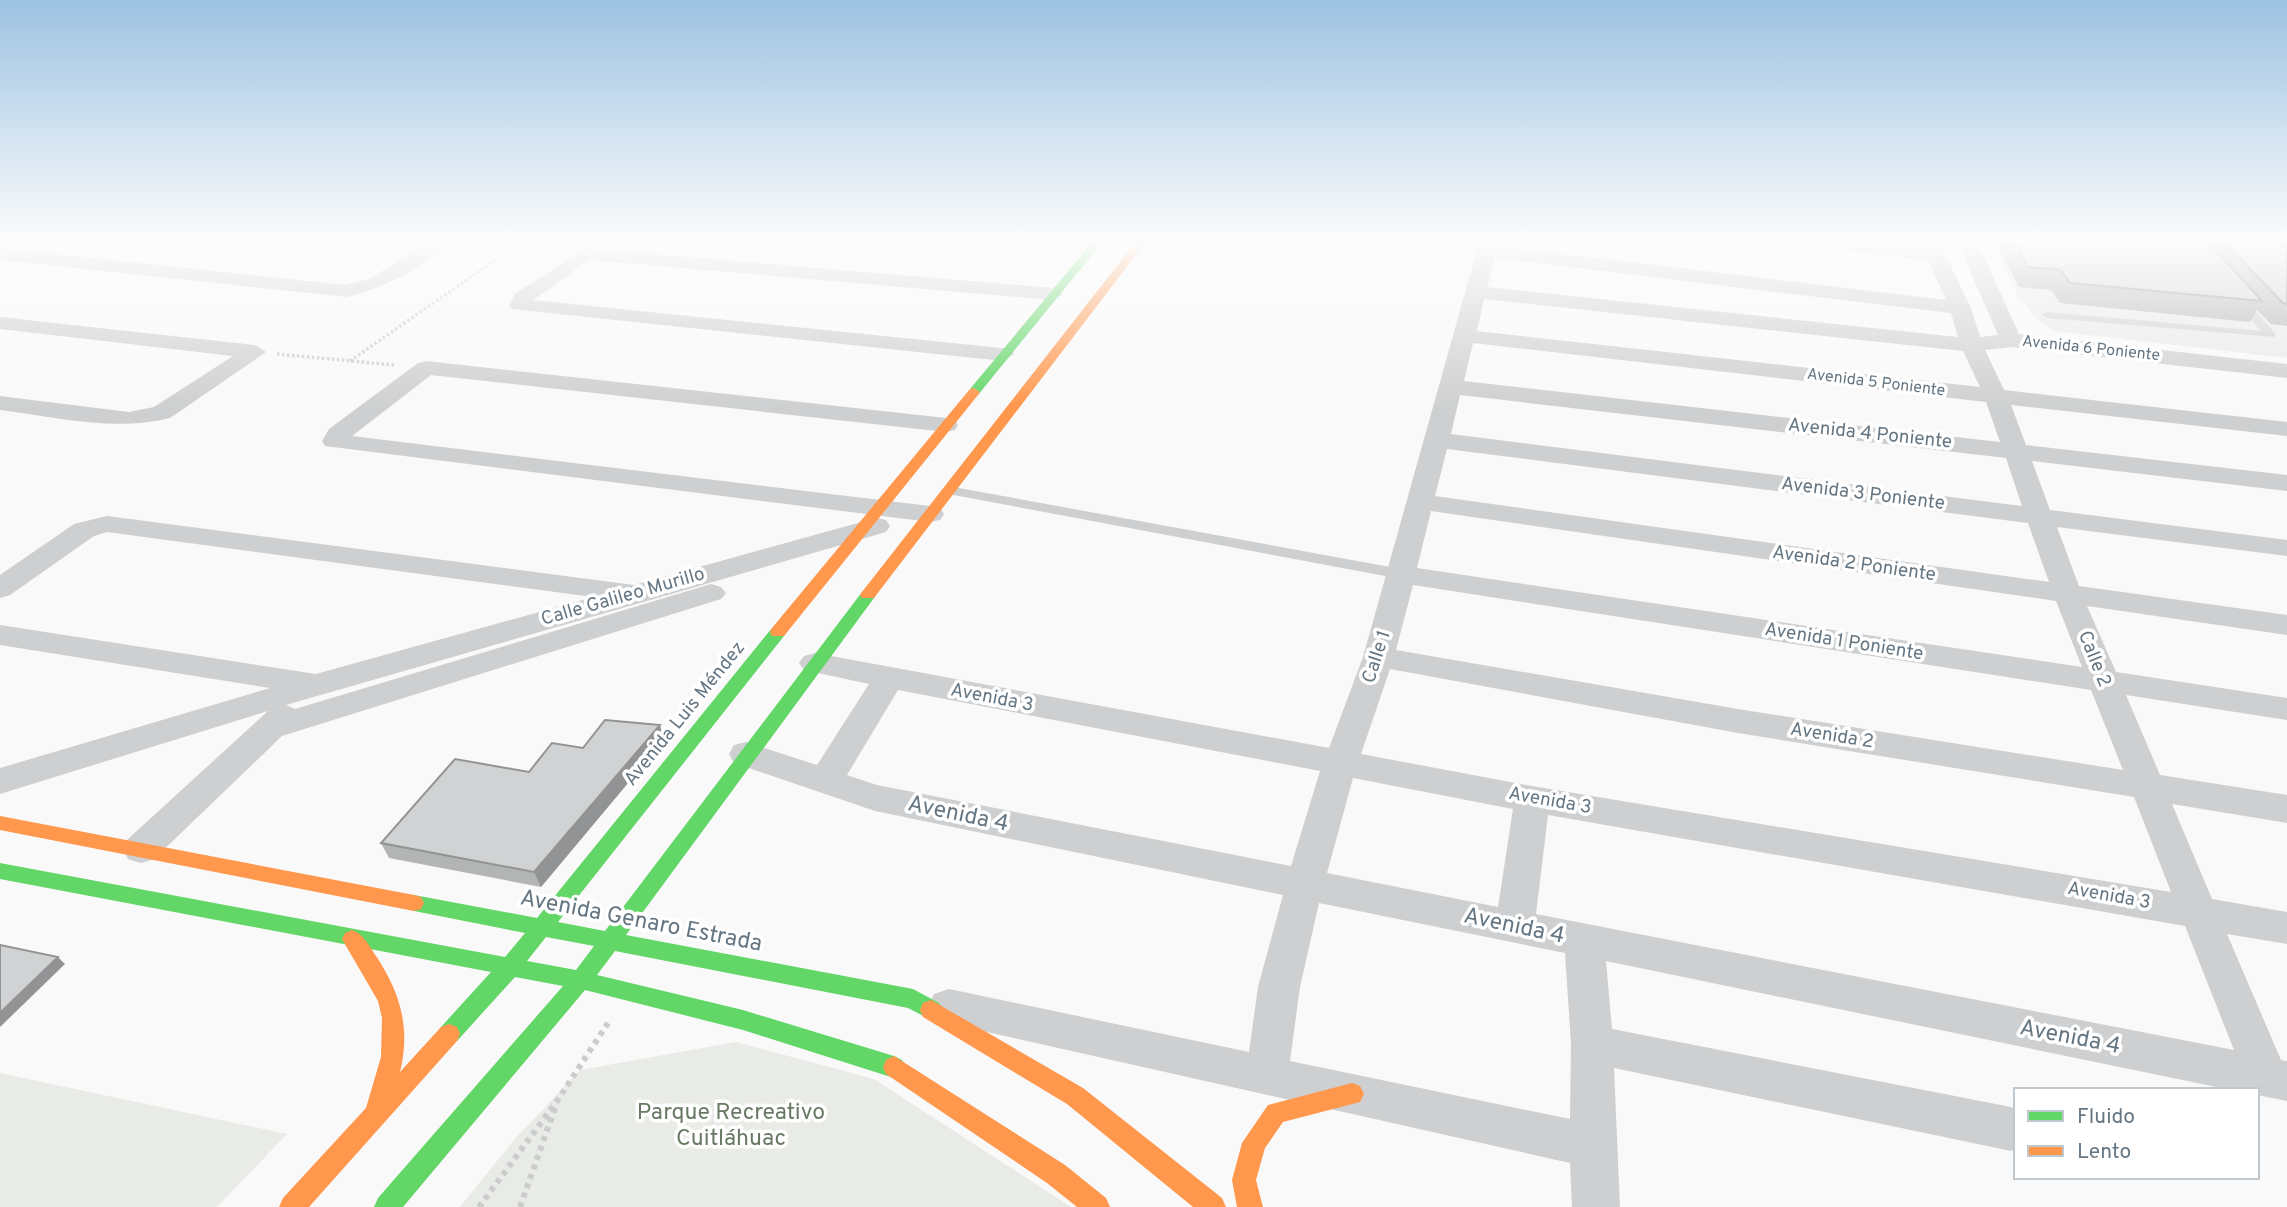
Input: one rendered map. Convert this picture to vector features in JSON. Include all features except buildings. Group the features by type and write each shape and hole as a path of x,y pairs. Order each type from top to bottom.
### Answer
{"main road":[{"name":"Avenida Luis Méndez","path":"292,1207 509,968 860,530 1053,295"},
{"path":"387,1207 581,980 746,754 1099,295"},
{"name":"Avenida Genaro Estrada","path":"0,823 913,999 1075,1096 1213,1207"},
{"path":"0,871 581,980 743,1020 889,1064 1056,1174 1097,1207"},
{"path":"352,939 384,982 397,1021 391,1073 372,1121"},
{"path":"1250,1207 1244,1180 1254,1143 1276,1113 1352,1094"}],"street":[{"path":"527,295 519,305 1003,354"},
{"name":"Calle 1","path":"1267,1074 1279,987 1304,886 1340,764 1379,657 1476,295"},
{"name":"Avenida 6 Poniente","path":"1508,295 1971,345 2011,340 2287,371"},
{"path":"1865,295 1960,308"},
{"name":"Calle 2","path":"1954,295 1971,345 1996,397 2068,596 2196,911 2277,1078"},
{"path":"1991,295 2011,340"},
{"path":"0,323 255,352"},
{"name":"Avenida 5 Poniente","path":"1466,336 2287,429"},
{"path":"0,403 129,419 149,418 255,352"},
{"path":"860,530 334,441 338,435 426,368 946,425"},
{"name":"Avenida 4 Poniente","path":"1453,387 2287,483"},
{"name":"Avenida 3 Poniente","path":"1438,440 2287,548"},
{"name":"Calle Galileo Murillo","path":"270,728 939,502"},
{"name":"Avenida 2 Poniente","path":"1420,502 2287,625"},
{"path":"0,589 84,530 107,524 636,593"},
{"name":"Calle Galileo Murillo","path":"0,781 316,684 860,530"},
{"name":"Avenida 1 Poniente","path":"1401,574 2287,709"},
{"path":"0,635 316,684"},
{"name":"Avenida 2","path":"1379,657 1738,721 2287,809"},
{"name":"Avenida 3","path":"815,663 1532,799 2287,928"},
{"path":"825,781 890,677"},
{"name":"Calle Galileo Murillo","path":"141,849 316,684"},
{"name":"Avenida 4","path":"746,754 876,797 1304,886 2277,1078"},
{"path":"1515,926 1532,799"},
{"path":"1584,942 1592,1044 1592,1146 1596,1207"},
{"path":"913,999 1592,1146"},
{"path":"1592,1044 2011,1129"}],"lane":[{"path":"2047,315 2271,335 2235,295"},
{"path":"939,502 1401,574"}],"path":[{"path":"350,361 444,295"},
{"path":"255,352 426,368"},
{"path":"478,1207 600,1040 624,991"},
{"path":"520,1207 557,1101"}],"shaded area":[{"path":"2018,295 2287,295 2287,358 2054,331 2035,317"}],"green space":[{"name":"Parque Recreativo Cuitláhuac","path":"736,1042 874,1079 1071,1207 460,1207 514,1140 580,1070"},
{"path":"0,1073 287,1134 217,1207 0,1207"}],"traffic: fast":[{"path":"974,392 1054,295"},
{"path":"387,1207 581,980 868,595"},
{"path":"449,1034 509,968 778,632"},
{"path":"0,871 581,980 743,1020 894,1067"},
{"path":"414,903 913,999 931,1010"}],"traffic: slow":[{"path":"868,595 1099,295"},
{"path":"778,632 974,392"},
{"path":"0,823 414,903"},
{"path":"352,939 380,982 393,1018 392,1057 377,1106"},
{"path":"931,1010 1075,1096 1213,1207"},
{"path":"292,1207 449,1034"},
{"path":"894,1067 1056,1174 1097,1207"},
{"path":"1250,1207 1244,1180 1254,1143 1276,1113 1352,1094"}]}
